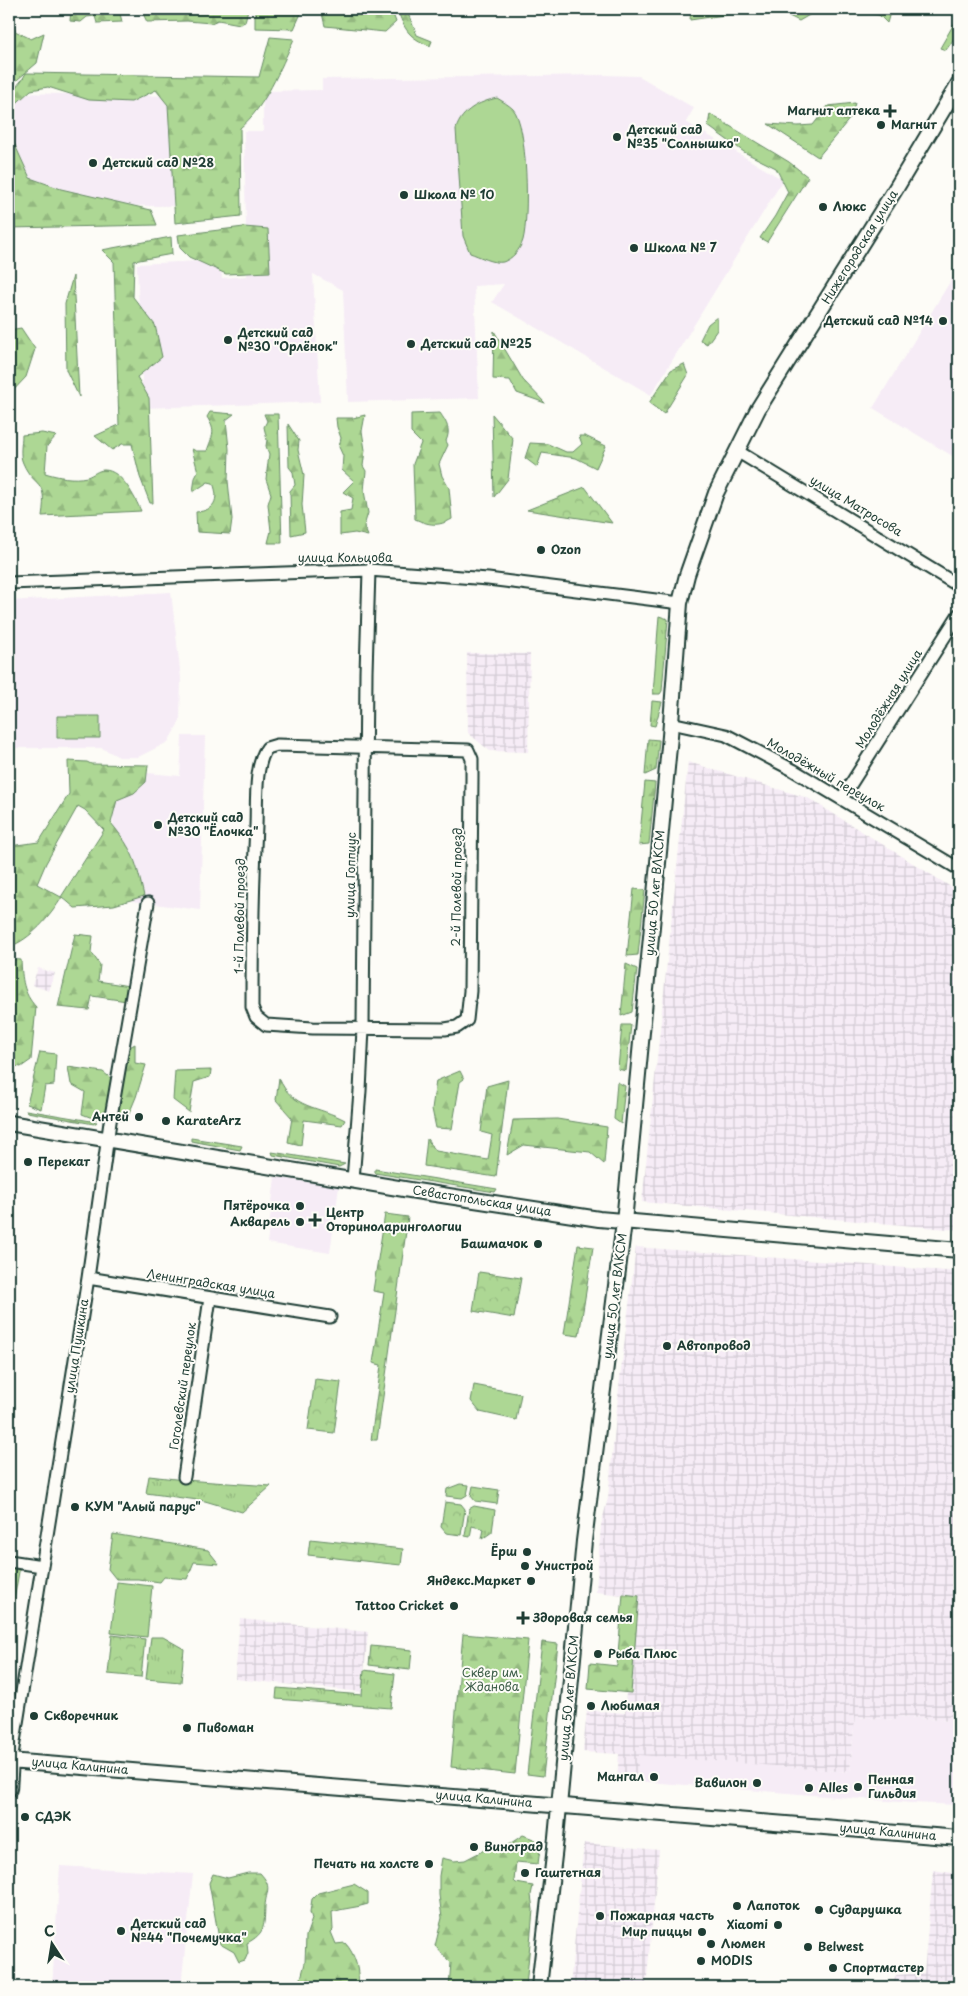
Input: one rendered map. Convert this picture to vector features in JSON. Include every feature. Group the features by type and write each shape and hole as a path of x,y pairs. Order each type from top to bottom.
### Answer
{"street":[{"name":"Нижегородская улица","path":"680,604 687,575 716,493 758,409 889,200 959,83"},
{"name":"улица Матросова","path":"737,451 959,586"},
{"name":"улица Кольцова","path":"9,583 369,570 488,579 680,604"},
{"name":"улица Гоппиус","path":"353,1180 363,1028 366,672 369,570"},
{"name":"улица 50 лет ВЛКСМ","path":"539,1987 560,1805 584,1541 624,1222 671,723 680,604"},
{"name":"Молодёжная улица","path":"842,798 959,614"},
{"name":"Молодёжный переулок","path":"671,723 726,735 794,770 959,869"},
{"name":"1-й Полевой проезд","path":"363,1028 313,1028 266,1024 256,1017 252,1007 253,891 261,756 267,748 277,745 366,747"},
{"name":"2-й Полевой проезд","path":"363,1028 444,1029 458,1027 467,1020 470,991 472,836 472,759 468,750 366,747"},
{"name":"улица Пушкина","path":"9,1789 10,1761 88,1278 107,1139 148,903"},
{"name":"Севастопольская улица","path":"9,1123 353,1180 624,1222 959,1250"},
{"name":"Ленинградская улица","path":"88,1278 330,1317"},
{"name":"Гоголевский переулок","path":"184,1477 210,1298"},
{"path":"9,1561 42,1566"},
{"name":"улица Калинина","path":"10,1761 959,1838"}],"shaded area":[{"path":"639,76 694,108 686,122 783,180 651,395 492,302 504,284 474,286 479,398 348,402 343,290 313,274 320,402 143,408 137,264 220,260 222,278 247,276 244,131 263,131 263,91 322,90 322,79"},
{"name":"Детский сад №28","path":"14,93 175,96 173,206 11,205"},
{"name":"Детский сад №14","path":"959,267 959,460 873,408"},
{"path":"171,592 181,678 180,721 168,742 138,757 119,757 102,748 9,748 9,601"},
{"path":"467,653 530,654 528,752 490,751 468,733"},
{"name":"Детский сад №30 \"Ёлочка\"","path":"182,736 205,736 200,910 109,898 114,831 113,819 105,806 94,768 180,776"},
{"path":"688,762 808,798 959,892 959,1230 642,1202"},
{"path":"38,968 55,973 49,991 32,985"},
{"path":"275,1177 339,1187 330,1253 267,1243"},
{"path":"636,1247 959,1272 959,1722 899,1716 898,1720 855,1717 850,1772 639,1755 636,1781 617,1780 619,1754 583,1752 587,1710 625,1713 626,1693 588,1689 590,1663 617,1666 623,1595 596,1592 601,1525 608,1498"},
{"path":"240,1619 368,1632 362,1692 235,1679"},
{"path":"898,1716 959,1722 959,1805 636,1781 638,1754 850,1772 855,1717 898,1720"},
{"path":"584,1843 659,1850 646,1987 570,1987"},
{"name":"Детский сад №44 \"Почемучка\"","path":"60,1866 193,1874 181,1987 52,1987"},
{"path":"933,1870 959,1874 959,1987 892,1987 896,1975 924,1973"}],"green space":[{"path":"71,9 119,9 122,22 97,23 95,16 87,17 81,22 70,21"},
{"path":"141,9 248,9 245,22 240,24 218,20 211,23 187,21 147,22"},
{"path":"255,9 303,9 294,29 255,28"},
{"path":"321,9 391,9 396,22 385,32 325,26"},
{"path":"397,9 406,9 417,35 432,41 430,46 408,32"},
{"path":"691,9 738,9 738,13 690,20"},
{"path":"778,9 808,9 811,14 799,21"},
{"path":"854,9 891,9 887,23 879,15 855,11"},
{"path":"9,10 15,31 31,39 44,33 37,63 11,85 9,90"},
{"path":"959,15 954,38 946,50 940,48"},
{"path":"270,37 294,39 278,75 265,98 240,128 241,216 175,223 168,105 156,90 131,102 89,100 48,87 31,90 9,110 10,96 26,73 259,77"},
{"path":"497,98 513,109 518,118 522,133 526,172 526,212 522,244 518,251 503,262 491,261 470,253 463,236 456,129 462,117 472,108"},
{"path":"855,103 851,117 818,157 768,124 813,125 828,106"},
{"path":"710,114 789,162 808,177 767,242 760,238 788,192 776,168 744,152 708,126"},
{"path":"9,132 30,178 61,189 151,210 157,225 9,228"},
{"path":"244,227 268,229 270,272 226,274 189,257 180,248 178,235"},
{"path":"171,237 172,254 134,261 133,297 155,325 162,357 137,377 149,398 153,503 150,503 140,477 132,444 122,444 112,450 95,436 119,425 114,262 102,250"},
{"path":"73,276 79,397 66,370 65,304"},
{"path":"717,317 717,330 707,344 700,340 708,324"},
{"path":"21,328 35,349 26,377 9,395 9,330"},
{"path":"494,331 523,380 545,403 517,393 510,380 493,379"},
{"path":"684,364 688,375 664,414 649,403 671,370"},
{"path":"210,412 234,414 226,420 229,449 228,481 232,519 230,534 197,532 196,512 211,507 214,504 216,495 213,483 208,482 193,492 198,472 192,449 207,451 213,434 207,417"},
{"path":"440,413 448,427 446,441 448,445 439,464 442,476 449,488 452,519 433,524 415,519 413,464 421,443 411,433 411,414"},
{"path":"264,414 278,414 282,543 268,543 271,531 268,504 271,494 266,479 269,454 264,427 267,421"},
{"path":"492,414 513,439 508,479 494,497"},
{"path":"365,415 362,431 365,450 363,466 366,471 364,491 368,513 364,526 368,536 355,533 340,535 340,512 351,510 353,498 343,492 354,481 342,470 343,456 339,447 341,438 336,418 353,418"},
{"path":"288,424 299,441 298,450 304,475 302,505 305,532 291,535 290,491 295,485 293,472 289,467"},
{"path":"42,433 56,436 47,446 45,473 60,477 76,478 87,477 102,470 111,471 127,486 141,511 42,516 42,489 27,471 21,453 22,435"},
{"path":"579,436 585,436 606,446 596,468 576,458 542,453 537,467 525,458 530,443 548,444 566,452 573,452 582,444"},
{"path":"585,487 612,523 527,510"},
{"path":"659,616 668,619 662,691 660,694 653,694"},
{"path":"652,701 662,702 655,726 650,725"},
{"path":"57,716 100,716 100,738 57,738"},
{"path":"648,739 659,740 656,770 645,775"},
{"path":"68,761 91,764 148,765 146,782 134,793 117,800 111,823 125,841 133,857 144,896 114,905 75,908 62,897 52,912 32,933 9,947 9,846 39,842 69,794","holes":["78,806 85,810 104,830 61,897 37,884 46,863"]},
{"path":"645,782 655,783 649,844 639,845"},
{"path":"634,889 645,890 638,955 627,956"},
{"path":"75,934 93,936 91,952 100,965 98,981 129,986 127,1001 92,996 89,1010 58,1007"},
{"path":"9,959 21,960 24,985 28,996 36,1007 31,1060 21,1067 9,1065"},
{"path":"626,964 637,969 632,1012 621,1016"},
{"path":"622,1025 631,1025 626,1071 618,1069"},
{"path":"135,1044 135,1063 146,1065 126,1121 114,1118 126,1049"},
{"path":"40,1052 56,1054 54,1085 45,1086 41,1109 27,1104"},
{"path":"68,1067 103,1072 113,1080 107,1117 95,1119 82,1114 85,1092 71,1084"},
{"path":"211,1070 210,1077 194,1082 189,1112 173,1100 175,1071"},
{"path":"460,1071 464,1079 460,1082 452,1129 436,1128 432,1109 436,1081"},
{"path":"279,1078 291,1096 307,1105 345,1120 342,1125 304,1120 301,1145 288,1142 292,1118 276,1100"},
{"path":"508,1080 496,1177 424,1166 427,1139 436,1151 488,1160 492,1135 481,1132 487,1086"},
{"path":"617,1082 625,1086 621,1124 614,1119"},
{"path":"26,1110 97,1122 94,1124 27,1112"},
{"path":"557,1119 607,1127 604,1164 590,1152 524,1145 507,1155 513,1120"},
{"path":"191,1138 242,1146 240,1150 191,1141"},
{"path":"272,1152 345,1164 339,1167 273,1155"},
{"path":"375,1169 497,1189 495,1192 375,1173"},
{"path":"385,1214 408,1217 377,1440 371,1440 381,1365 373,1363 384,1293 373,1291"},
{"path":"578,1245 593,1247 579,1336 564,1334"},
{"path":"479,1272 521,1278 514,1318 473,1311"},
{"path":"315,1379 341,1382 334,1433 308,1430"},
{"path":"474,1385 521,1394 516,1420 480,1412 471,1401"},
{"path":"149,1476 271,1486 242,1512 205,1501 146,1493"},
{"path":"460,1484 469,1485 467,1495 462,1498 446,1496 447,1489"},
{"path":"473,1486 499,1490 497,1504 475,1501 471,1496"},
{"path":"445,1502 461,1504 465,1509 461,1535 446,1533 441,1527"},
{"path":"474,1506 495,1510 492,1532 482,1539 484,1529 472,1526 470,1537 465,1536 469,1509"},
{"path":"113,1534 208,1550 219,1564 194,1562 187,1579 164,1577 160,1582 116,1579 108,1569"},
{"path":"310,1539 403,1549 401,1565 308,1555"},
{"path":"9,1564 20,1566 9,1629"},
{"path":"117,1582 152,1586 147,1637 111,1633"},
{"path":"623,1594 639,1596 631,1693 588,1689 590,1663 617,1666"},
{"name":"Сквер им. Жданова","path":"463,1634 528,1640 515,1774 451,1767"},
{"path":"112,1635 145,1639 141,1677 108,1674"},
{"path":"151,1637 163,1637 184,1649 181,1682 146,1679"},
{"path":"542,1642 558,1644 543,1776 527,1774"},
{"path":"371,1646 412,1650 410,1670 369,1665"},
{"path":"364,1670 395,1674 391,1708 276,1699 277,1688 362,1695"},
{"path":"523,1835 536,1840 540,1849 538,1864 516,1862 514,1881 533,1886 531,1895 533,1910 526,1987 449,1987 451,1963 435,1946 442,1918 439,1876 442,1858 454,1861 465,1860 494,1845 508,1845"},
{"path":"248,1873 260,1873 268,1889 263,1928 258,1936 247,1943 248,1953 245,1960 239,1962 234,1952 220,1944 209,1883 213,1874 228,1878"},
{"path":"354,1884 368,1893 368,1904 332,1912 333,1930 331,1932 336,1944 345,1943 352,1952 357,1969 358,1987 283,1987 282,1982 299,1986 305,1963 306,1936 312,1919 310,1912 312,1899 318,1893"}],"place":[{"name":"Магнит аптека","path":"890,111"},
{"name":"Магнит","path":"881,125"},
{"name":"Детский сад №35 \"Солнышко\"","path":"617,137"},
{"name":"Детский сад №28","path":"93,163"},
{"name":"Школа № 10","path":"404,195"},
{"name":"Люкс","path":"823,207"},
{"name":"Школа № 7","path":"634,248"},
{"name":"Детский сад №14","path":"943,321"},
{"name":"Детский сад №30 \"Орлёнок\"","path":"228,340"},
{"name":"Детский сад №25","path":"411,344"},
{"name":"Ozon","path":"541,550"},
{"name":"Детский сад №30 \"Ёлочка\"","path":"158,825"},
{"name":"Антей","path":"139,1117"},
{"name":"KarateArz","path":"166,1121"},
{"name":"Перекат","path":"28,1162"},
{"name":"Пятёрочка","path":"300,1206"},
{"name":"Центр Оториноларингологии","path":"315,1220"},
{"name":"Акварель","path":"300,1222"},
{"name":"Башмачок","path":"538,1244"},
{"name":"Автопровод","path":"667,1346"},
{"name":"КУМ \"Алый парус\"","path":"75,1507"},
{"name":"Ёрш","path":"527,1552"},
{"name":"Унистрой","path":"525,1566"},
{"name":"Яндекс.Маркет","path":"531,1581"},
{"name":"Tattoo Cricket","path":"454,1606"},
{"name":"Здоровая семья","path":"523,1618"},
{"name":"Рыба Плюс","path":"598,1654"},
{"name":"Любимая","path":"591,1706"},
{"name":"Скворечник","path":"34,1716"},
{"name":"Пивоман","path":"187,1728"},
{"name":"Мангал","path":"654,1777"},
{"name":"Вавилон","path":"757,1783"},
{"name":"Пенная Гильдия","path":"858,1787"},
{"name":"Alles","path":"809,1788"},
{"name":"СДЭК","path":"25,1817"},
{"name":"Виноград","path":"474,1847"},
{"name":"Печать на холсте","path":"429,1864"},
{"name":"Гаштетная","path":"525,1873"},
{"name":"Лапоток","path":"737,1906"},
{"name":"Сударушка","path":"819,1910"},
{"name":"Пожарная часть","path":"600,1916"},
{"name":"Xiaomi","path":"778,1925"},
{"name":"Детский сад №44 \"Почемучка\"","path":"121,1931"},
{"name":"Мир пиццы","path":"702,1932"},
{"name":"Люмен","path":"711,1944"},
{"name":"Belwest","path":"808,1947"},
{"name":"MODIS","path":"701,1961"},
{"name":"Спортмастер","path":"833,1968"}]}
